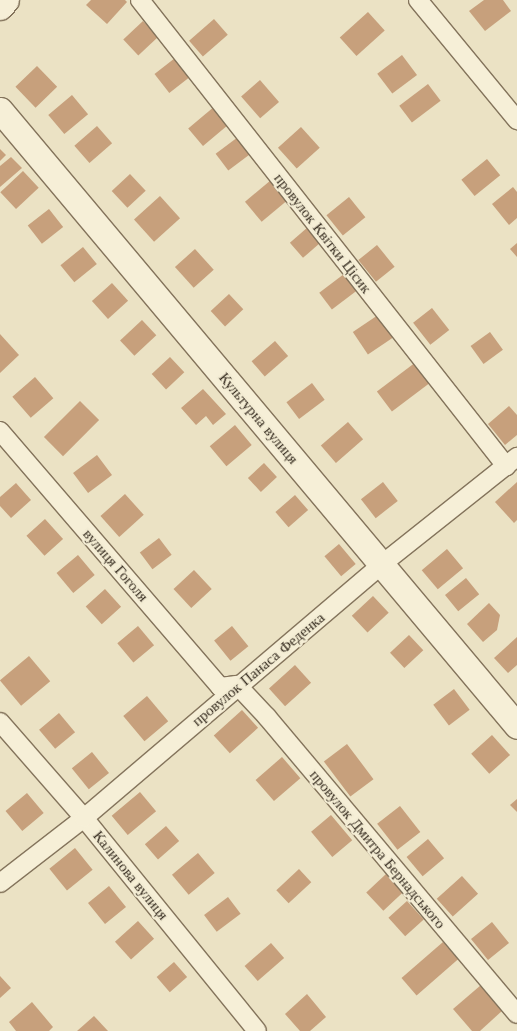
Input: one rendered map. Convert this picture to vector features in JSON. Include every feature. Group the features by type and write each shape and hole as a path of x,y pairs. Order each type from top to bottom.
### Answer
{"street":[{"path":"0,7 6,0"},
{"name":"провулок Квітки Цісик","path":"140,0 512,462"},
{"path":"418,0 517,120"},
{"name":"Культурна вулиця","path":"0,110 517,726"},
{"name":"вулиця Гоголя","path":"0,431 220,687 237,686"},
{"name":"провулок Панаса Феденка","path":"0,883 84,818 381,565 512,462"},
{"name":"провулок Дмитра Бернадського","path":"237,686 267,717 517,1014"},
{"name":"Калинова вулиця","path":"0,722 84,818 257,1031"}],"building":[{"path":"91,0 125,0 127,2 107,24 86,5"},
{"path":"484,0 503,0 511,11 485,31 469,11"},
{"path":"368,12 385,31 356,56 340,37"},
{"path":"214,19 228,35 203,56 189,41"},
{"path":"143,21 158,37 138,56 123,39"},
{"path":"402,55 417,75 392,94 377,74"},
{"path":"175,58 190,77 169,93 155,74"},
{"path":"37,66 57,87 36,108 15,87"},
{"path":"260,80 279,102 260,118 241,96"},
{"path":"428,84 441,101 412,122 399,106"},
{"path":"72,95 88,114 64,134 48,115"},
{"path":"215,106 230,124 203,146 188,128"},
{"path":"97,126 112,143 89,163 74,146"},
{"path":"301,127 320,148 297,169 278,148"},
{"path":"238,137 251,154 228,171 216,154"},
{"path":"0,149 6,155 0,161"},
{"path":"11,157 22,168 0,187 0,166"},
{"path":"487,159 500,175 475,196 461,180"},
{"path":"23,171 39,188 16,209 0,192"},
{"path":"130,174 146,191 127,208 112,191"},
{"path":"271,180 288,200 262,222 245,202"},
{"path":"513,187 517,192 517,218 509,225 492,204"},
{"path":"160,196 180,218 154,242 134,219"},
{"path":"349,197 365,217 343,235 326,215"},
{"path":"49,209 63,227 42,244 28,226"},
{"path":"308,227 321,242 303,258 290,243"},
{"path":"517,243 517,257 510,249"},
{"path":"377,245 395,267 376,282 358,260"},
{"path":"83,247 97,264 74,282 60,265"},
{"path":"195,249 214,270 194,288 175,267"},
{"path":"344,274 357,291 332,309 319,293"},
{"path":"112,283 128,301 108,319 92,301"},
{"path":"229,294 243,309 225,326 211,311"},
{"path":"432,308 449,330 430,345 413,323"},
{"path":"381,313 396,335 368,354 353,332"},
{"path":"142,320 156,335 134,356 120,340"},
{"path":"490,332 503,350 484,364 471,346"},
{"path":"0,334 19,355 0,373"},
{"path":"275,341 288,356 265,376 252,361"},
{"path":"170,357 184,372 166,389 152,374"},
{"path":"416,362 431,382 392,411 377,391"},
{"path":"35,377 53,398 31,418 12,397"},
{"path":"312,383 325,400 299,419 286,402"},
{"path":"203,389 226,414 213,425 206,416 196,425 181,408"},
{"path":"80,401 99,420 63,456 44,437"},
{"path":"509,406 517,415 517,435 505,445 488,424"},
{"path":"348,422 363,439 336,463 321,446"},
{"path":"235,425 252,445 226,466 210,446"},
{"path":"97,455 112,475 88,493 73,473"},
{"path":"264,463 277,477 261,492 248,478"},
{"path":"383,482 398,501 376,518 361,499"},
{"path":"517,482 517,520 514,523 495,502"},
{"path":"16,483 31,500 11,518 0,506 0,497"},
{"path":"125,494 144,515 119,537 100,516"},
{"path":"295,495 308,510 288,527 275,512"},
{"path":"45,519 63,539 44,556 26,536"},
{"path":"159,538 172,555 152,569 140,552"},
{"path":"339,544 356,564 341,576 324,556"},
{"path":"447,549 463,568 438,589 422,570"},
{"path":"78,555 95,575 73,593 57,573"},
{"path":"194,570 212,589 191,608 174,589"},
{"path":"466,578 479,594 458,611 445,595"},
{"path":"105,589 121,607 102,624 86,606"},
{"path":"373,596 389,613 367,633 352,616"},
{"path":"489,603 500,615 497,630 483,642 467,624"},
{"path":"138,626 154,645 133,663 117,643"},
{"path":"232,626 248,646 230,661 214,640"},
{"path":"409,635 423,650 404,668 390,653"},
{"path":"517,637 517,665 508,673 494,658"},
{"path":"29,656 50,681 21,706 0,680"},
{"path":"295,665 311,683 285,706 269,688"},
{"path":"454,689 470,710 449,725 433,705"},
{"path":"147,696 168,721 144,741 123,716"},
{"path":"242,710 258,728 230,753 214,735"},
{"path":"59,713 75,732 55,749 39,730"},
{"path":"492,735 510,755 489,774 471,754"},
{"path":"347,744 373,779 350,797 324,761"},
{"path":"92,752 109,773 89,789 72,768"},
{"path":"282,757 300,778 274,801 256,780"},
{"path":"140,792 156,811 128,835 112,816"},
{"path":"27,793 44,813 22,831 6,811"},
{"path":"517,799 517,812 510,805"},
{"path":"400,806 420,832 397,850 377,824"},
{"path":"331,815 352,840 332,857 311,832"},
{"path":"166,826 179,841 158,859 145,844"},
{"path":"428,839 444,858 423,876 407,857"},
{"path":"75,848 93,870 67,891 49,869"},
{"path":"198,853 215,873 189,895 172,875"},
{"path":"299,869 311,882 289,903 276,890"},
{"path":"386,874 403,892 383,911 366,892"},
{"path":"462,876 478,894 453,917 437,899"},
{"path":"109,886 126,907 105,924 88,903"},
{"path":"228,897 241,914 217,932 204,915"},
{"path":"407,901 424,920 405,936 388,918"},
{"path":"138,921 154,939 131,960 115,942"},
{"path":"492,922 509,943 488,960 471,939"},
{"path":"443,942 458,959 417,995 401,978"},
{"path":"271,943 284,958 258,981 245,966"},
{"path":"174,962 187,977 170,992 157,977"},
{"path":"0,976 11,988 0,998"},
{"path":"481,985 503,1010 480,1031 472,1031 453,1009"},
{"path":"307,994 326,1017 310,1031 300,1031 285,1014"},
{"path":"32,1002 53,1027 49,1031 16,1031 9,1022"},
{"path":"94,1016 108,1031 77,1031"}]}
